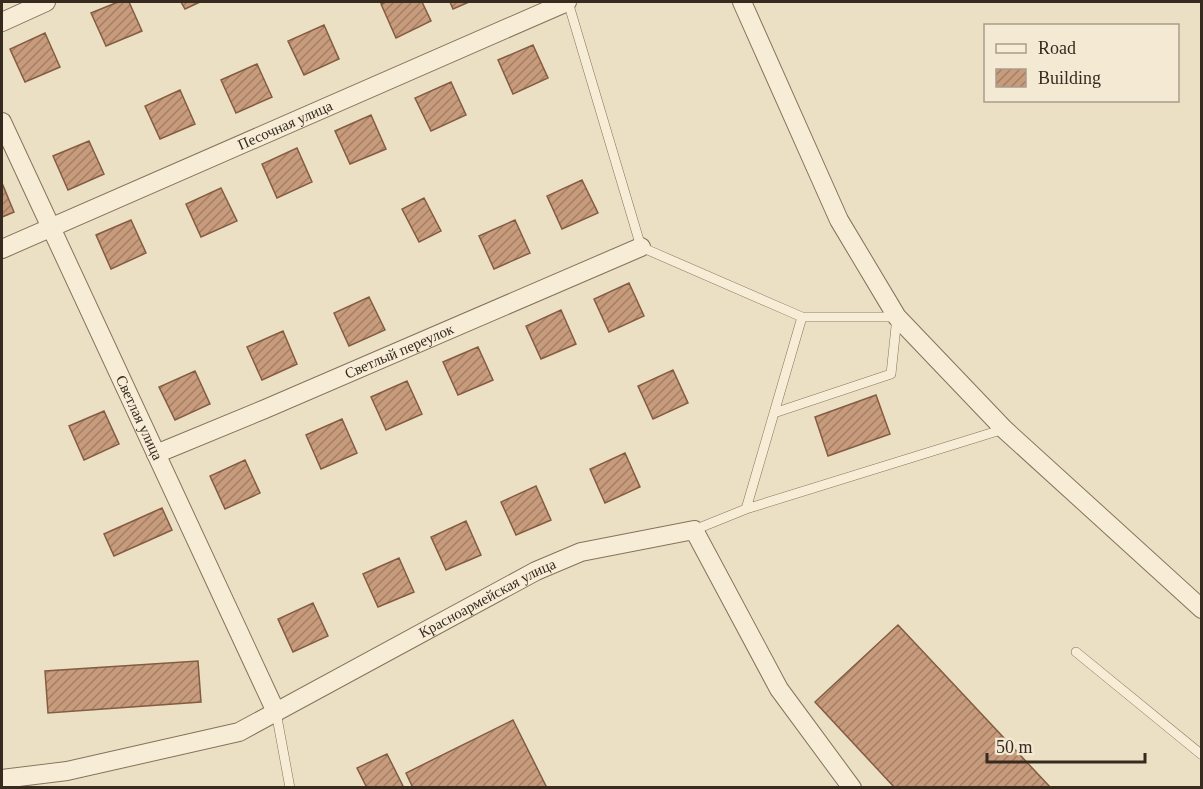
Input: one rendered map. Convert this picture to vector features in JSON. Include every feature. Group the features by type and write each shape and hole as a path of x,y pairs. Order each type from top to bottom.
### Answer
{"street":[{"path":"2,22 46,2"},
{"name":"Песочная улица","path":"2,249 568,2"},
{"path":"742,2 839,220 897,317 1004,429 1202,609"},
{"name":"Светлая улица","path":"2,122 276,712"},
{"name":"Светлый переулок","path":"156,454 642,247"},
{"path":"694,530 779,689 852,788"},
{"name":"Красноармейская улица","path":"2,779 67,771 239,732 536,571 580,552 694,530"}],"lane":[{"path":"568,2 642,247 802,317 897,317 891,374 774,413"},
{"path":"747,509 802,317"},
{"path":"694,530 747,509 1004,429"},
{"path":"1076,652 1202,755"},
{"path":"276,712 290,788"}],"building":[{"path":"118,2 129,2 142,31 106,46 91,13"},
{"path":"181,2 200,2 185,9"},
{"path":"422,2 431,21 396,38 381,4"},
{"path":"450,2 469,2 453,9"},
{"path":"324,25 339,59 304,75 288,41"},
{"path":"45,33 60,67 25,82 10,49"},
{"path":"533,45 548,78 513,94 498,60"},
{"path":"257,64 272,97 236,113 221,80"},
{"path":"451,82 466,115 431,131 415,98"},
{"path":"180,90 195,124 160,139 145,106"},
{"path":"371,115 386,149 350,164 335,131"},
{"path":"89,141 104,174 68,190 53,156"},
{"path":"297,148 312,182 277,198 262,164"},
{"path":"582,180 598,213 562,229 547,196"},
{"path":"2,183 14,212 2,217"},
{"path":"221,188 237,221 201,237 186,204"},
{"path":"424,198 441,231 419,242 402,209"},
{"path":"131,220 146,253 111,269 96,235"},
{"path":"515,220 530,253 494,269 479,236"},
{"path":"629,283 644,316 609,332 594,299"},
{"path":"369,297 385,330 349,346 334,313"},
{"path":"561,310 576,344 541,359 526,326"},
{"path":"283,331 297,364 262,380 247,347"},
{"path":"478,347 493,380 458,395 443,362"},
{"path":"673,370 688,403 653,419 638,386"},
{"path":"195,371 210,404 175,420 159,387"},
{"path":"407,381 422,414 386,430 371,397"},
{"path":"876,395 890,434 828,456 815,417"},
{"path":"104,411 119,444 84,460 69,426"},
{"path":"342,419 357,453 321,469 306,435"},
{"path":"625,453 640,487 605,503 590,469"},
{"path":"245,460 260,493 225,509 210,476"},
{"path":"536,486 551,520 516,535 501,502"},
{"path":"162,508 172,530 114,556 104,534"},
{"path":"466,521 481,555 446,570 431,537"},
{"path":"399,558 414,592 378,607 363,574"},
{"path":"313,603 328,636 293,652 278,619"},
{"path":"898,625 1051,788 895,788 815,702"},
{"path":"198,661 201,702 48,713 45,671"},
{"path":"513,720 547,788 413,788 406,773"},
{"path":"387,754 404,788 367,788 357,768"}]}
